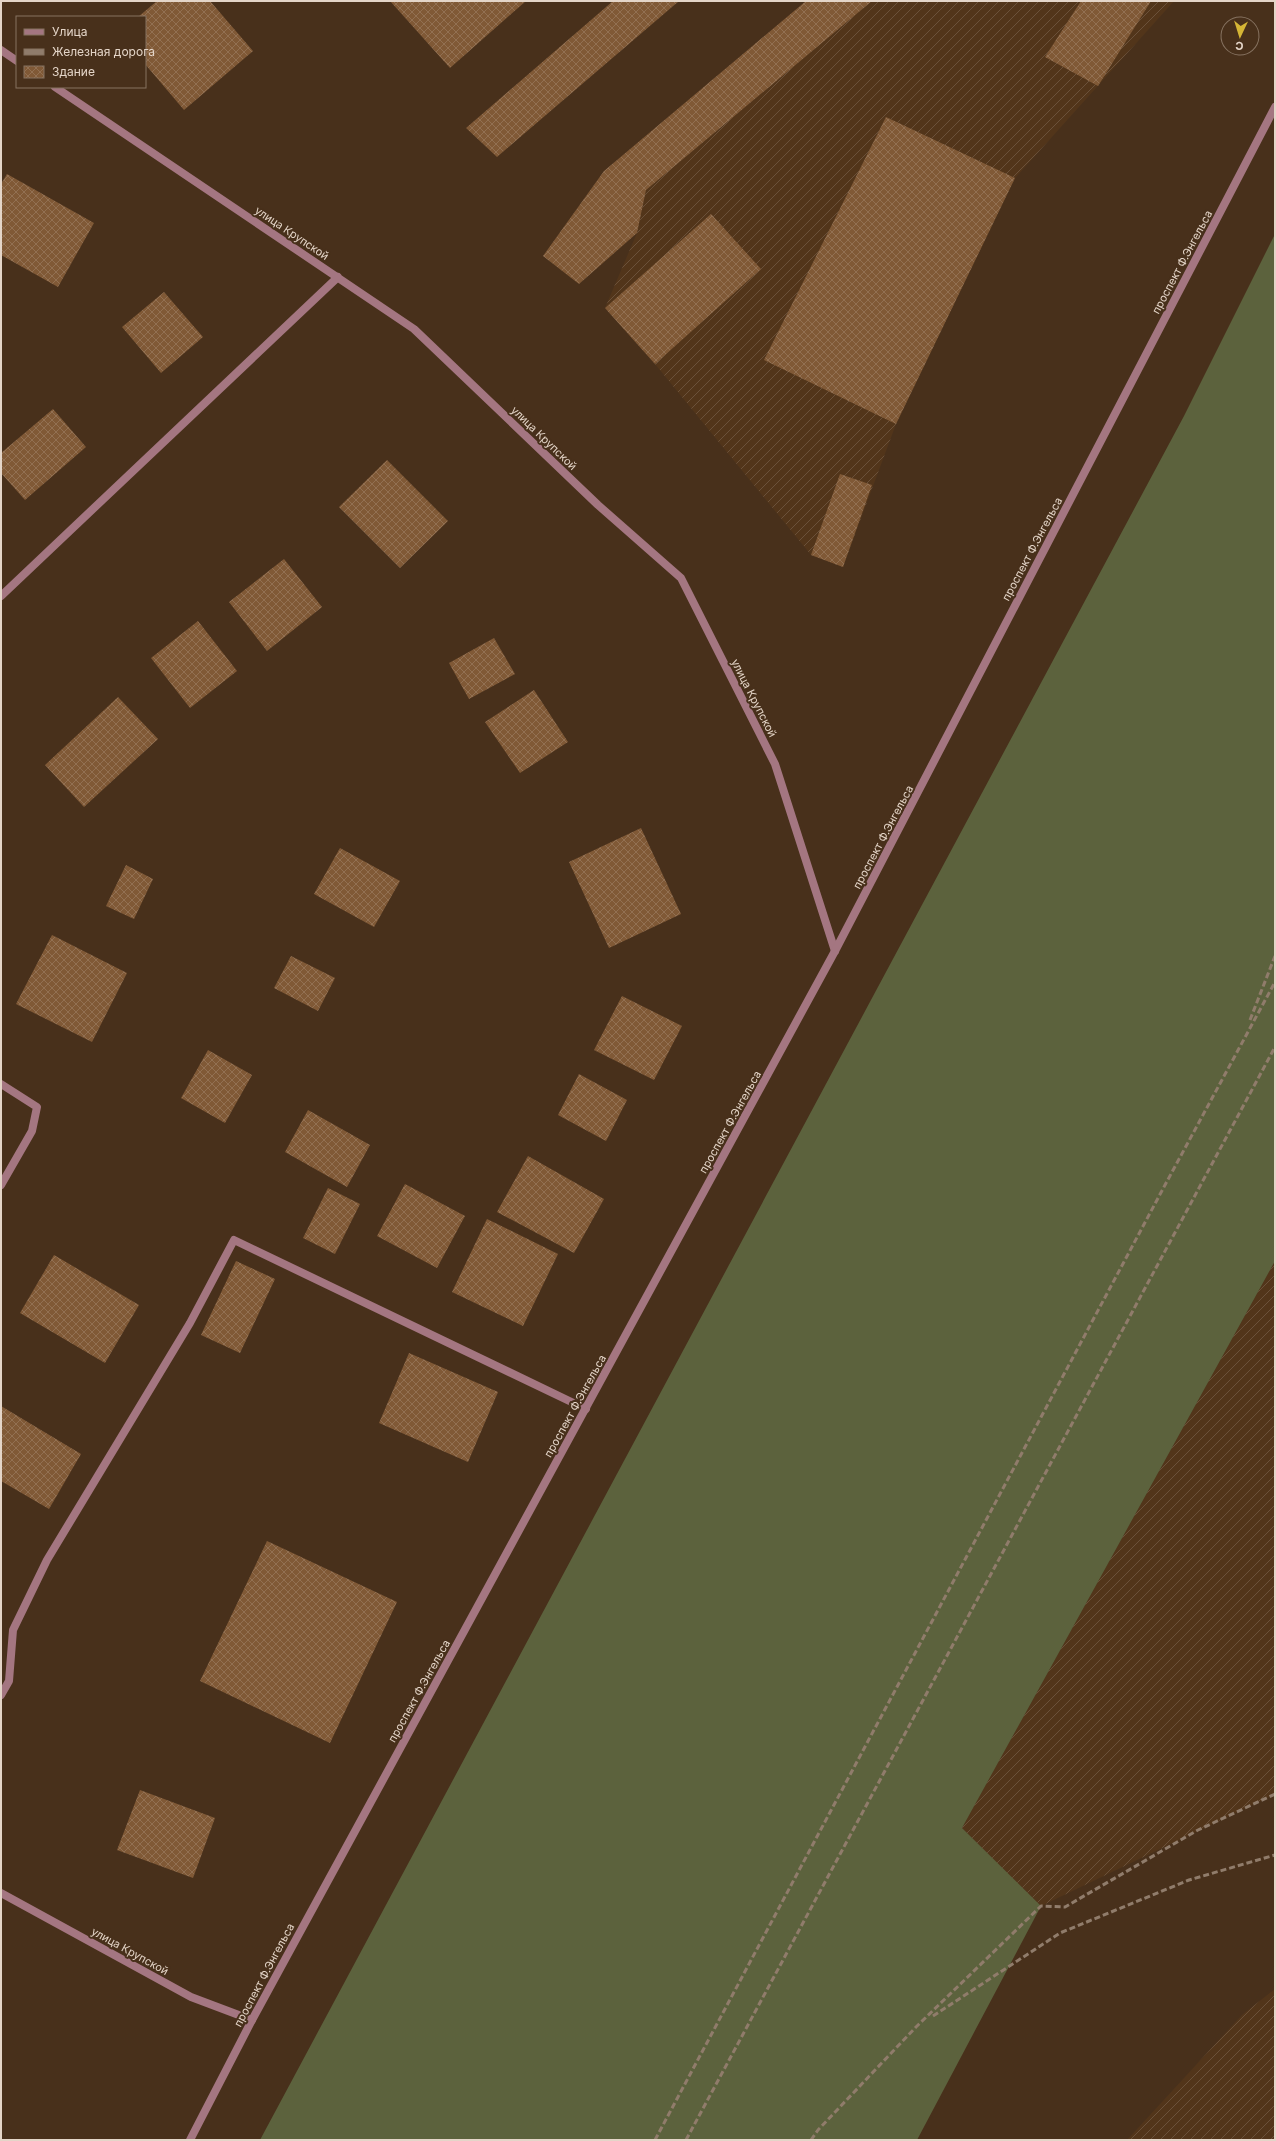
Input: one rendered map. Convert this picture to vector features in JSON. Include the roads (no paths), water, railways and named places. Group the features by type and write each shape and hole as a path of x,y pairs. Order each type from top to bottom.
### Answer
{"street":[{"path":"1,50 16,60"},
{"name":"улица Крупской","path":"57,88 414,329 598,505 681,578 775,764 835,952"},
{"name":"проспект Ф.Энгельса","path":"190,2140 252,2020 835,952 1275,107"},
{"path":"1,596 338,277"},
{"path":"1,1084 37,1107 32,1131 1,1185"},
{"path":"1,1695 9,1681 13,1630 47,1560 190,1323 234,1240 586,1409"},
{"name":"улица Крупской","path":"1,1893 191,1997 252,2020"}],"railway":[{"path":"1250,1020 1275,956"},
{"path":"655,2140 1275,982"},
{"path":"686,2140 1275,1047"},
{"path":"811,2140 818,2130 916,2027 1041,1906 1065,1907 1198,1830 1275,1794"},
{"path":"933,2016 1060,1933 1189,1880 1275,1855"}]}
